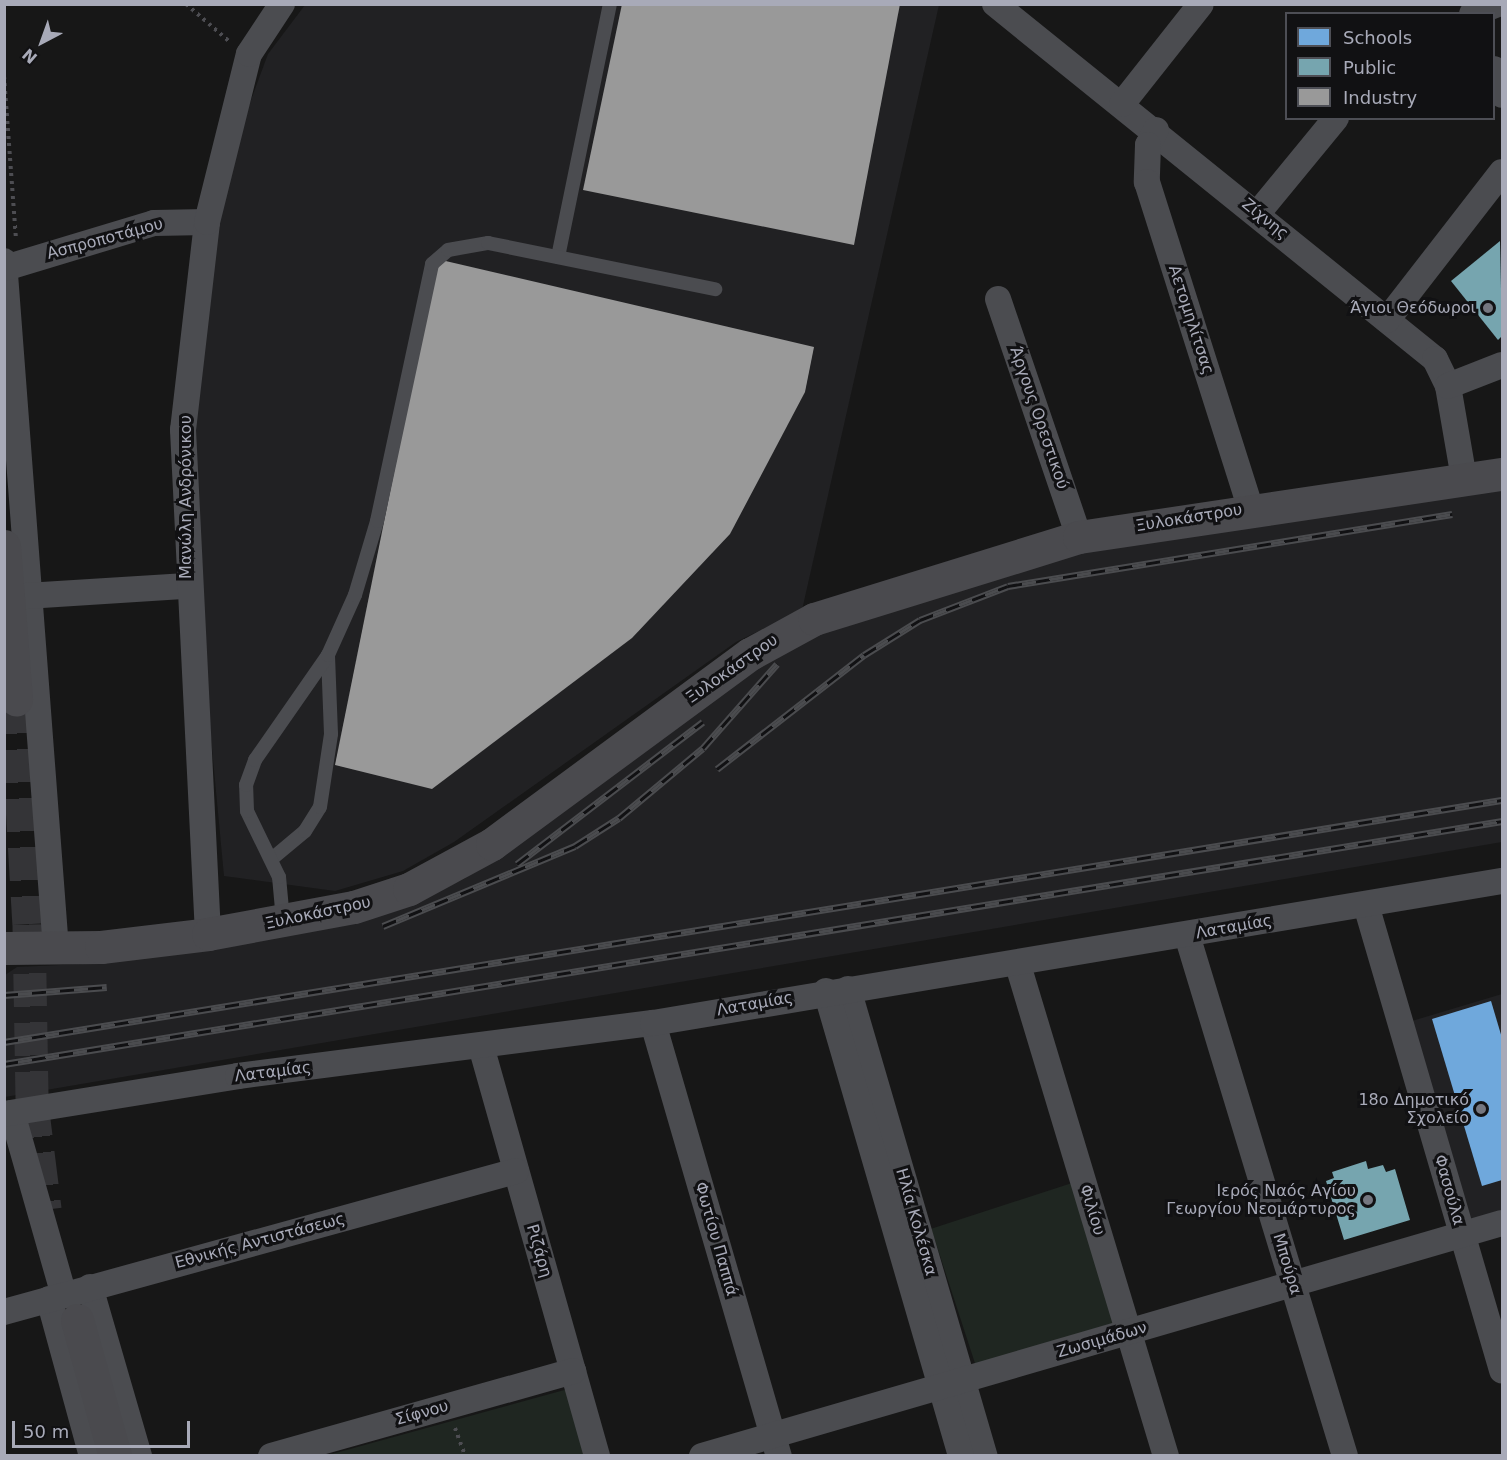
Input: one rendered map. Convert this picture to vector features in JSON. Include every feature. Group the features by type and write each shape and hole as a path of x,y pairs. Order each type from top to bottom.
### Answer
{"street":[{"name":"Μανώλη Ανδρόνικου","path":"208,934 187,586 183,430 207,222 249,54 282,4"},
{"name":"Ζίχνης","path":"996,4 1156,130 1435,359 1448,386 1464,479"},
{"path":"1122,104 1202,4"},
{"path":"1495,72 1503,95"},
{"path":"1258,213 1334,120"},
{"name":"Αετομηλίτσας","path":"1156,130 1148,145 1147,182 1251,508"},
{"path":"1387,320 1503,172"},
{"name":"Ασπροποτάμου","path":"5,268 154,224 207,222"},
{"path":"4,261 26,596 56,950"},
{"name":"Άργους Ορεστικού","path":"998,299 1079,537"},
{"path":"1448,386 1503,365"},
{"name":"Ξυλοκάστρου","path":"5,943 56,950 208,934 283,922 384,899 459,865 789,630 1079,537 1251,508 1503,474"},
{"path":"4,546 16,700"},
{"path":"26,596 187,586"},
{"name":"Λαταμίας","path":"8,1113 238,1076 653,1023 837,990 1018,965 1503,881"},
{"name":"Φασούλα","path":"1366,905 1503,1371"},
{"name":"Μπούρα","path":"1187,935 1345,1455"},
{"name":"Φιλίου","path":"1018,965 1166,1455"},
{"name":"Ηλία Κολέσκα","path":"837,990 952,1384 985,1455"},
{"name":"Φωτίου Παππά","path":"653,1023 776,1446"},
{"name":"Ριζάρη","path":"481,1046 597,1455"},
{"path":"8,1113 63,1305 115,1455"},
{"name":"Εθνικής Αντιστάσεως","path":"4,1312 63,1305 90,1287 516,1171"},
{"name":"Ζωσιμάδων","path":"702,1455 776,1446 952,1384 1503,1223"},
{"path":"90,1287 139,1455"},
{"path":"63,1305 92,1455"},
{"name":"Σίφνου","path":"271,1455 573,1371"},
{"name":"Ηλία Κολέσκα","path":"952,1384 961,1455"}],"lane":[{"path":"558,257 610,4"},
{"path":"283,922 273,856 247,812 246,784 255,760 328,655 355,595 377,521 432,264 467,244 558,257 715,289"},
{"path":"273,856 305,831 320,807 331,734 328,655"}],"path":[{"path":"186,4 249,54"},
{"path":"453,1421 465,1455"}],"shaded area":[{"path":"305,5 939,5 802,610 736,642 454,842 403,871 335,891 224,876 195,568 191,454 214,200 268,54"},
{"path":"1502,486 1502,842 5,1097 5,975 17,967 104,963 431,894 464,879 768,660 814,635 1070,553"},
{"name":"18ο Δημοτικό Σχολείο","path":"1502,994 1502,1214 1472,1223 1412,1021"},
{"path":"1072,1183 1117,1322 976,1368 931,1229"},
{"path":"568,1389 586,1455 332,1454"}],"building: Schools":[{"name":"18ο Δημοτικό Σχολείο","path":"1491,1001 1502,1038 1502,1180 1482,1186 1432,1019"}],"building: Public":[{"name":"Άγιοι Θεόδωροι","path":"1500,241 1502,336 1498,340 1451,281"},
{"name":"Ιερός Ναός Αγίου Γεωργίου Νεομάρτυρος","path":"1366,1161 1368,1169 1383,1165 1386,1172 1395,1169 1410,1220 1344,1240 1326,1181 1334,1178 1332,1172"}],"building: Industry":[{"path":"622,4 900,4 854,245 583,190"},
{"path":"437,259 814,347 805,392 730,534 632,638 432,789 335,765"}],"tunnel":[{"path":"16,700 29,924 32,1104 45,1209"}],"railway":[{"path":"717,769 864,655 920,620 1008,586 1452,514"},
{"path":"383,926 575,846 619,818 703,748 777,664"},
{"path":"517,864 703,722"},
{"path":"4,1042 1502,800"},
{"path":"4,1064 1502,821"},
{"path":"4,995 107,987"}],"place":[{"name":"Άγιοι Θεόδωροι","path":"1488,308"},
{"name":"18ο Δημοτικό Σχολείο","path":"1481,1109"},
{"name":"Ιερός Ναός Αγίου Γεωργίου Νεομάρτυρος","path":"1368,1200"}]}
